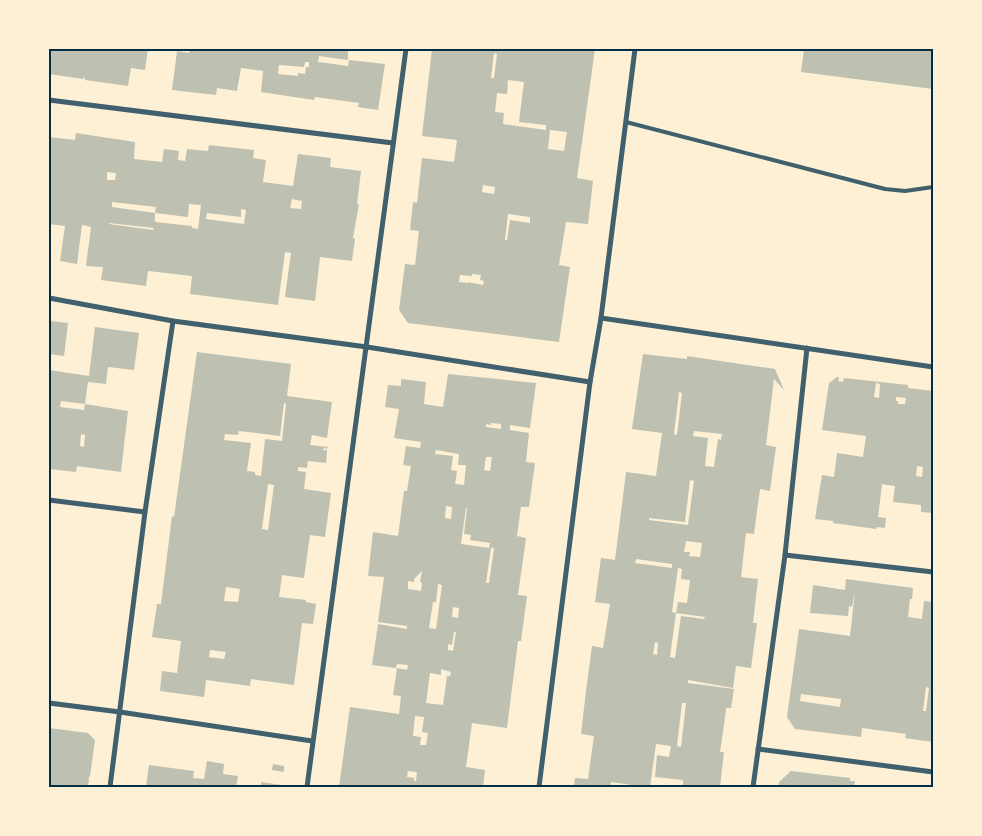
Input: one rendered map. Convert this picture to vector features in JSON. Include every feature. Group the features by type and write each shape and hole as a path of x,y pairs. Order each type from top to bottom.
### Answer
{"street":[{"path":"307,787 406,49"},
{"path":"539,787 590,382 601,318 635,49"},
{"path":"49,100 393,143"},
{"path":"49,298 173,321 367,347 590,382"},
{"path":"601,318 933,367"},
{"path":"110,787 145,512 173,321"},
{"path":"753,787 785,554 807,348"},
{"path":"49,500 145,512"},
{"path":"785,554 933,572"},
{"path":"49,703 312,741"},
{"path":"758,749 933,772"}],"lane":[{"path":"626,122 885,189 905,191 933,187"}],"building":[{"path":"49,49 148,49 145,70 131,68 128,86 85,80 84,76 83,79 49,74"},
{"path":"189,49 348,49 348,60 319,56 318,62 348,66 349,60 385,64 378,110 358,107 359,103 315,97 314,100 261,92 263,71 241,68 237,91 217,88 216,95 172,90 177,51 189,53","holes":["305,62 309,62 309,67 306,67 305,74 298,73 298,76 278,74 279,65 304,67"]},
{"path":"432,49 595,49 577,178 593,181 588,224 566,222 559,265 570,267 559,342 408,323 399,310 405,264 415,265 419,231 410,230 413,202 417,203 422,158 454,162 457,140 422,136","holes":["494,53 497,54 494,78 491,78","508,80 524,82 519,122 546,125 546,130 503,124 504,113 495,112 497,93 507,94","550,130 567,132 564,151 548,149","483,185 495,187 494,194 482,192","508,214 530,217 530,223 510,220 507,240 505,240","460,275 481,275 480,280 484,281 483,285 459,282"]},
{"path":"804,49 933,49 933,89 801,72"},
{"path":"76,133 135,142 134,159 162,162 164,149 179,151 178,160 185,161 187,149 208,151 209,145 254,150 253,158 266,160 263,182 293,186 298,154 331,158 330,167 361,171 352,261 320,257 315,301 285,297 291,253 285,252 278,305 190,294 192,276 148,271 146,286 101,280 103,267 86,266 91,227 82,225 77,264 60,261 65,226 49,224 49,199 51,194 49,194 49,137 75,140","holes":["107,172 116,173 115,180 107,180","292,199 302,201 301,209 290,208","112,202 156,207 155,213 112,207","189,204 201,205 198,229 192,228 192,226 155,222 155,213 188,217","241,209 246,210 244,224 206,219 207,213 241,217","109,223 154,228 153,230 109,224"]},
{"path":"51,321 68,323 64,356 49,354"},
{"path":"95,327 139,333 134,370 108,367 106,384 88,382 85,404 128,411 121,472 77,466 76,472 49,469 49,370 89,376","holes":["61,401 85,404 84,410 60,407","81,434 85,435 84,447 80,446"]},
{"path":"197,352 291,364 287,396 332,402 327,438 312,435 310,445 328,447 323,450 327,450 326,463 308,461 307,468 298,467 298,471 306,472 304,489 331,493 325,537 310,535 304,578 282,575 279,597 306,600 306,602 316,604 313,624 302,623 294,685 251,679 250,686 206,680 204,697 160,691 162,671 177,673 181,641 152,637 157,604 161,604 172,516 174,517","holes":["284,403 286,404 282,441 265,439 261,476 255,475 255,472 247,471 251,443 224,440 225,434 238,435 239,431 280,436","268,484 274,485 268,530 262,529","226,587 240,589 238,602 224,601","210,650 226,652 224,659 209,657"]},
{"path":"643,354 687,359 687,356 775,369 784,390 774,379 766,445 776,447 770,491 760,489 754,534 746,533 741,577 758,579 753,623 757,623 751,668 736,666 733,688 688,680 688,683 734,689 731,708 726,708 720,752 724,752 720,787 683,787 683,780 655,777 657,755 669,757 671,746 656,744 650,787 611,782 611,787 574,787 575,778 588,779 594,736 581,734 586,691 592,646 603,648 610,604 595,602 601,558 615,560 626,472 656,476 662,433 632,429","holes":["679,392 682,393 677,435 674,434","694,431 722,434 721,440 718,439 714,467 705,466 708,438 693,436","690,480 694,481 688,525 649,520 649,518 685,522","686,541 702,543 700,557 689,556 690,552 684,552","636,559 672,564 672,568 635,563","678,568 682,569 681,579 690,580 687,603 678,602 676,613 672,612","676,613 705,617 704,619 681,616 675,658 670,657","655,642 658,643 657,655 653,654","682,703 686,703 681,747 677,746"]},
{"path":"448,374 536,383 530,428 510,425 510,430 529,433 526,462 535,463 529,507 521,507 517,536 526,538 518,595 527,596 521,641 518,641 507,728 472,723 466,767 485,770 483,787 339,787 350,707 399,714 401,696 393,695 397,668 407,670 408,665 397,664 396,668 372,665 378,624 407,629 407,626 378,622 384,577 368,576 373,532 398,536 404,491 407,491 411,466 403,465 406,446 420,448 421,442 394,438 399,409 385,407 388,385 401,386 401,379 426,382 424,404 443,407","holes":["486,424 501,424 501,429 486,427","436,450 459,454 458,465 466,465 464,485 455,484 457,471 451,470 453,456 435,454","486,457 492,457 490,471 484,470","446,506 452,507 451,519 445,518","466,508 464,534 471,535 470,540 490,543 489,548 461,544","491,548 494,548 489,583 486,583","422,571 421,591 408,589 408,581 414,582 414,579","438,584 442,585 436,629 429,628 433,602 436,602","453,607 459,608 458,618 452,617","454,632 456,632 453,651 448,650 448,644 452,645","441,669 451,672 450,676 447,676 443,705 426,703 430,673 441,675","415,716 424,717 422,732 428,733 426,745 420,745 421,737 413,736","408,771 417,772 416,781 414,781 414,778 407,777"]},
{"path":"839,377 838,381 843,382 844,378 908,385 908,388 933,391 933,513 921,512 921,505 893,502 895,486 880,484 882,485 878,517 886,518 885,528 877,527 876,529 815,519 822,475 834,477 837,453 863,457 866,436 822,430 829,383","holes":["876,383 880,384 879,398 874,397","896,397 906,398 905,404 898,404 898,401 896,401","917,466 923,467 922,477 916,476"]},
{"path":"846,579 913,588 908,617 922,619 924,601 933,602 933,684 931,683 931,687 933,687 933,742 905,738 906,734 862,728 861,737 795,729 787,717 799,629 850,636 855,591 852,607 849,606 848,616 810,613 813,585 845,590","holes":["926,687 929,688 926,711 923,711","801,694 841,699 840,707 800,701"]},
{"path":"49,728 88,733 95,740 88,787 49,787"},
{"path":"207,761 224,764 223,774 238,776 236,787 146,787 149,765 194,771 193,778 204,779"},
{"path":"273,764 284,766 284,772 272,770"},
{"path":"791,771 850,778 850,781 855,781 854,787 779,787 779,782"},
{"path":"261,782 282,785 282,787 261,787"}]}
